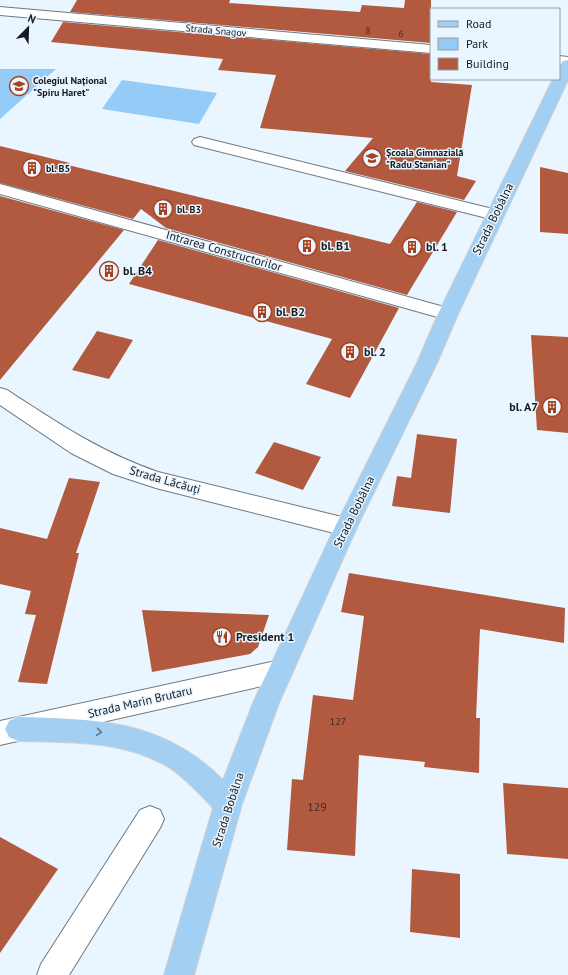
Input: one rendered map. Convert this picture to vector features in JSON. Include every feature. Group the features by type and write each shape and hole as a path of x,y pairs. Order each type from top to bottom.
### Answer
{"main road":[{"name":"Strada Bobâlna","path":"179,975 228,804 280,671 346,527 427,364 448,314 568,64"},
{"path":"9,731 92,731 122,735 152,744 175,757 199,775 228,804"}],"street":[{"name":"Strada Snagov","path":"0,11 430,49"},
{"path":"200,142 495,216"},
{"name":"Intrarea Constructorilor","path":"0,189 448,314"},
{"name":"Strada Lăcăuți","path":"0,395 79,447 121,468 156,480 346,527"},
{"name":"Strada Marin Brutaru","path":"9,731 280,671"},
{"path":"52,975 150,819"}],"green space":[{"name":"Colegiul Național \"Spiru Haret\"","path":"0,69 56,69 0,119"},
{"path":"122,80 217,93 199,124 102,109"}],"building":[{"path":"77,0 230,0 229,3 360,12 362,5 404,8 405,0 431,0 430,43 70,12"},
{"path":"63,22 430,54 431,82 472,85 457,176 476,181 464,200 345,171 373,138 260,128 276,75 218,70 223,59 51,42"},
{"path":"0,146 70,163 68,165 390,244 417,202 457,212 407,295 166,228 141,209 133,219 0,183"},
{"path":"540,167 568,173 568,234 540,232"},
{"path":"0,196 124,230 0,380"},
{"path":"158,240 399,308 350,398 306,384 332,339 129,284"},
{"path":"97,331 133,340 109,379 72,370"},
{"path":"531,335 568,337 568,433 537,430"},
{"path":"417,434 457,439 450,513 392,506 397,476 411,478"},
{"path":"274,442 321,457 303,490 255,473"},
{"path":"69,478 100,482 76,553 79,553 47,684 18,682 36,615 25,614 31,591 0,584 0,528 47,539"},
{"path":"349,573 565,608 564,643 480,629 476,718 480,718 479,773 424,767 425,762 359,755 355,856 287,850 292,779 303,780 313,695 353,700 364,616 341,612"},
{"path":"142,610 269,615 258,647 250,654 152,672"},
{"path":"503,783 568,788 568,859 507,854"},
{"path":"0,837 58,869 0,953"},
{"path":"412,869 460,874 460,938 410,932"}],"place":[{"name":"Colegiul Național \"Spiru Haret\"","path":"19,86"},
{"name":"Școala Gimnazială \"Radu Stanian\"","path":"372,158"},
{"name":"bl. B5","path":"32,168"},
{"name":"bl. B3","path":"163,209"},
{"name":"bl. B1","path":"307,246"},
{"name":"bl. 1","path":"412,247"},
{"name":"bl. B4","path":"109,271"},
{"name":"bl. B2","path":"262,312"},
{"name":"bl. 2","path":"350,352"},
{"name":"bl. A7","path":"552,407"},
{"name":"President 1","path":"222,637"}]}
